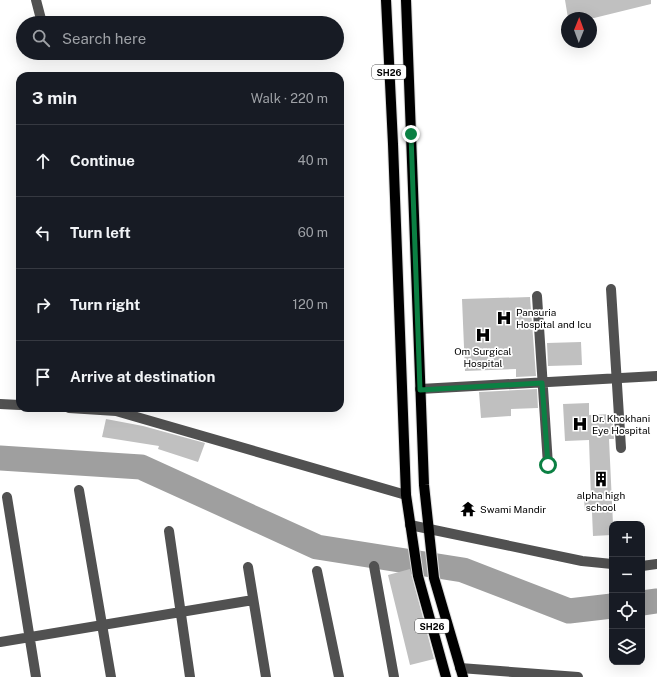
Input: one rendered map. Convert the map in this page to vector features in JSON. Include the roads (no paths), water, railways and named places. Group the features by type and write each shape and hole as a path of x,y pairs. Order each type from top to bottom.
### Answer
{"main road":[{"name":"SH26","path":"386,0 406,494 411,537 418,576 446,677"},
{"name":"SH26","path":"406,0 420,390 429,533 434,578 461,672"}],"street":[{"path":"36,0 40,16"},
{"path":"611,288 621,448"},
{"path":"537,296 548,465"},
{"path":"420,390 657,376"},
{"path":"0,404 16,405"},
{"path":"119,412 406,494"},
{"path":"79,490 111,677"},
{"path":"7,497 36,677"},
{"path":"410,525 429,533 582,561 609,564"},
{"path":"169,531 190,677"},
{"path":"645,566 657,564"},
{"path":"374,566 394,677"},
{"path":"248,567 266,677"},
{"path":"317,571 339,677"},
{"path":"0,642 253,600"},
{"path":"461,672 578,677"}],"waterway":[{"path":"0,458 141,467 317,547 463,570 569,611 609,606"},
{"path":"645,603 657,601"}],"place":[{"name":"Pansuria Hospital and Icu","path":"504,318"},
{"name":"Om Surgical Hospital","path":"483,335"},
{"name":"Dr. Khokhani Eye Hospital","path":"580,424"},
{"name":"alpha high school","path":"601,479"},
{"name":"Swami Mandir","path":"468,509"}]}
